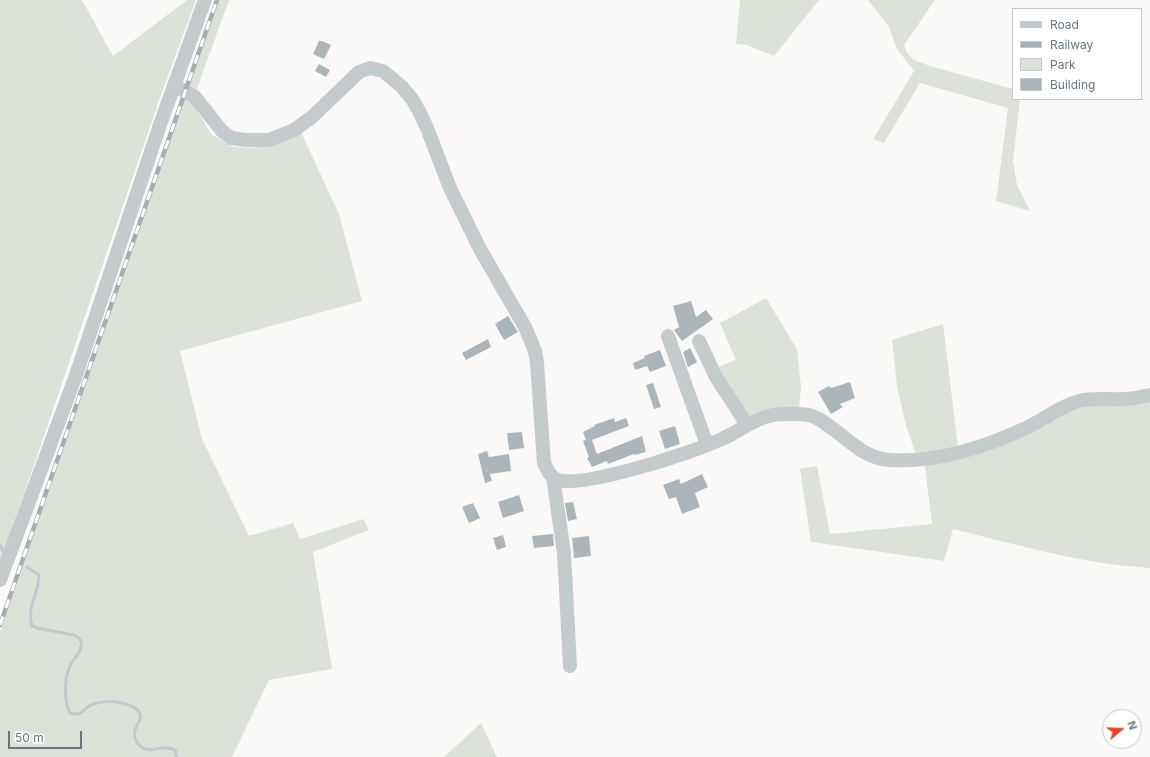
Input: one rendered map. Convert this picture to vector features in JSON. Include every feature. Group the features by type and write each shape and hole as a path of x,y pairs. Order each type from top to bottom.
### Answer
{"street":[{"path":"0,580 75,378 174,85 205,0"},
{"path":"174,85 195,97 202,103 222,131 231,138 246,140 269,140 294,130 312,117 359,72 365,69 376,68 382,71 402,87 412,99 419,111 450,188 480,249 525,327 531,341 537,363 543,453 547,470 553,478 564,553 570,666"},
{"path":"668,336 707,445"},
{"path":"699,341 710,366 747,425"},
{"path":"553,478 567,481 585,480 659,461 707,445 722,439 747,425 769,416 780,414 809,415 834,429 856,448 867,454 890,460 915,460 968,450 1000,439 1026,428 1064,407 1077,402 1093,398 1112,400 1150,395"}],"green space":[{"path":"0,0 82,0 113,56 187,0 196,0 162,92 0,564"},
{"path":"219,0 229,0 194,97 187,91"},
{"path":"740,0 819,0 774,56 747,45 736,44"},
{"path":"868,0 935,0 904,45 907,53 914,60 930,66 1012,89 1012,100 1020,100 1013,161 1017,185 1030,211 996,201 1008,108 920,83 884,143 873,139 914,71 897,49 889,27"},
{"path":"185,96 194,105 211,134 233,147 254,148 278,142 299,128 339,214 362,301 180,351 202,439 249,536 293,523 300,539 363,519 369,530 313,552 332,669 269,680 232,757 0,757 0,632"},
{"path":"766,298 797,349 801,387 798,420 791,419 754,423 708,371 736,360 720,323"},
{"path":"943,324 958,448 1020,426 1132,392 1150,390 1150,568 1125,566 1075,558 953,529 944,561 811,542 800,469 817,466 830,534 932,524 925,467 916,455 905,422 897,386 892,340"},
{"path":"481,723 497,757 444,757"}],"building":[{"path":"319,41 331,45 324,59 313,54"},
{"path":"319,64 330,70 326,77 315,71"},
{"path":"691,301 696,317 706,310 713,319 682,341 674,330 679,327 673,306"},
{"path":"508,316 518,332 504,340 495,324"},
{"path":"488,339 491,347 466,360 462,353"},
{"path":"690,348 697,362 688,367 683,352"},
{"path":"660,350 666,366 650,372 647,366 635,370 633,363 645,358 644,356"},
{"path":"850,382 855,398 840,404 843,407 831,414 818,392 829,386 831,388"},
{"path":"653,383 661,407 654,409 646,385"},
{"path":"614,418 615,422 626,418 629,426 592,440 597,454 642,436 646,452 634,454 608,464 607,461 592,467 587,458 589,457 583,441 586,440 583,432 595,426 594,425"},
{"path":"675,426 680,444 665,449 659,431"},
{"path":"522,432 524,448 509,450 507,433"},
{"path":"487,451 489,457 509,454 511,471 490,474 492,481 485,483 478,454"},
{"path":"702,474 708,487 695,493 700,507 682,514 676,497 669,499 663,485 679,479 681,484"},
{"path":"519,495 524,511 503,518 498,502"},
{"path":"573,502 577,519 568,521 565,503"},
{"path":"473,503 480,518 469,523 462,507"},
{"path":"553,534 554,546 534,548 532,536"},
{"path":"503,535 506,547 497,550 493,538"},
{"path":"589,536 591,556 574,558 572,538"}],"waterway":[{"path":"0,545 5,554"},
{"path":"27,567 39,575 31,613 32,626 74,635 81,641 80,650 68,671 66,683 66,696 70,713 81,713 90,705 96,703 114,702 132,706 139,711 140,715 140,720 134,732 135,739 139,745 148,749 170,748 175,750 177,757"}],"railway":[{"path":"0,625 217,0"}]}
